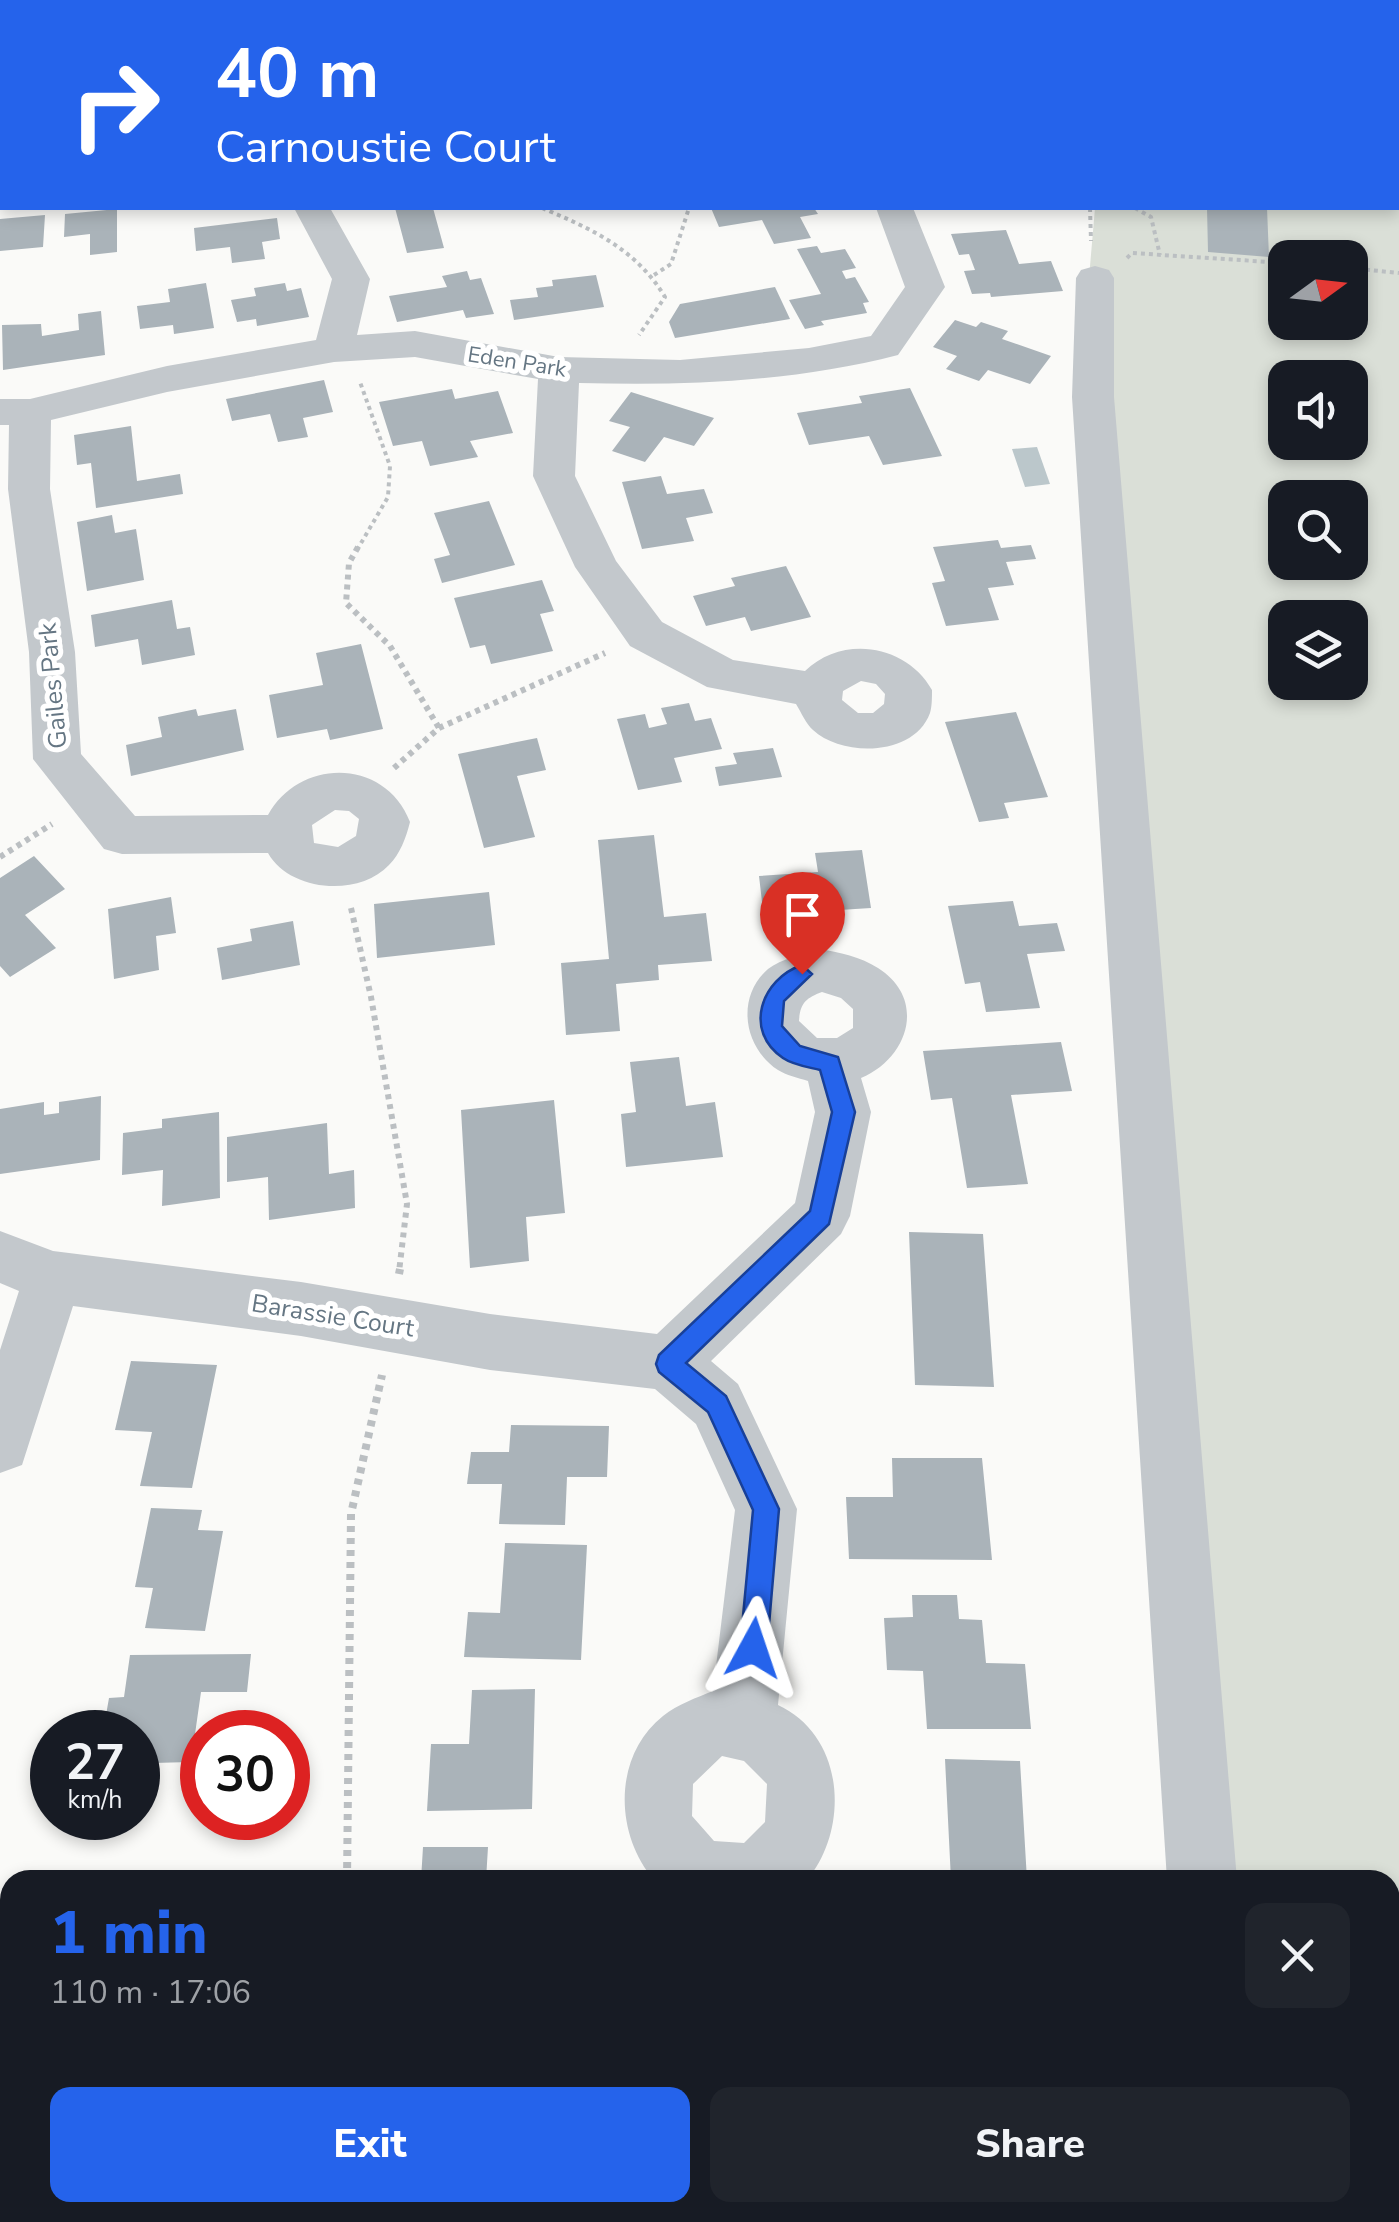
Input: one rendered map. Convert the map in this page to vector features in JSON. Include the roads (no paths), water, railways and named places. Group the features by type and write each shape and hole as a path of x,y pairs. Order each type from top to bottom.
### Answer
{"street":[{"path":"313,210 350,279 341,349"},
{"name":"Eden Park","path":"15,412 167,379 341,349 415,344 559,370 680,373 809,361 884,346 924,287 896,210"},
{"path":"1095,285 1093,397 1201,1870"},
{"path":"559,370 554,476 597,567 646,634 723,675 817,690"},
{"name":"Gailes Park","path":"15,412 52,652 56,759 122,835 284,834"},
{"path":"334,791 363,795 382,811 384,834 369,855 342,867 309,864 296,857 284,834 287,822 305,801 334,791"},
{"path":"744,1723 766,1509 717,1404 668,1364 820,1216 843,1112 830,1064"},
{"path":"0,1444 27,1267"},
{"name":"Barassie Court","path":"27,1267 490,1342 668,1364"}]}
